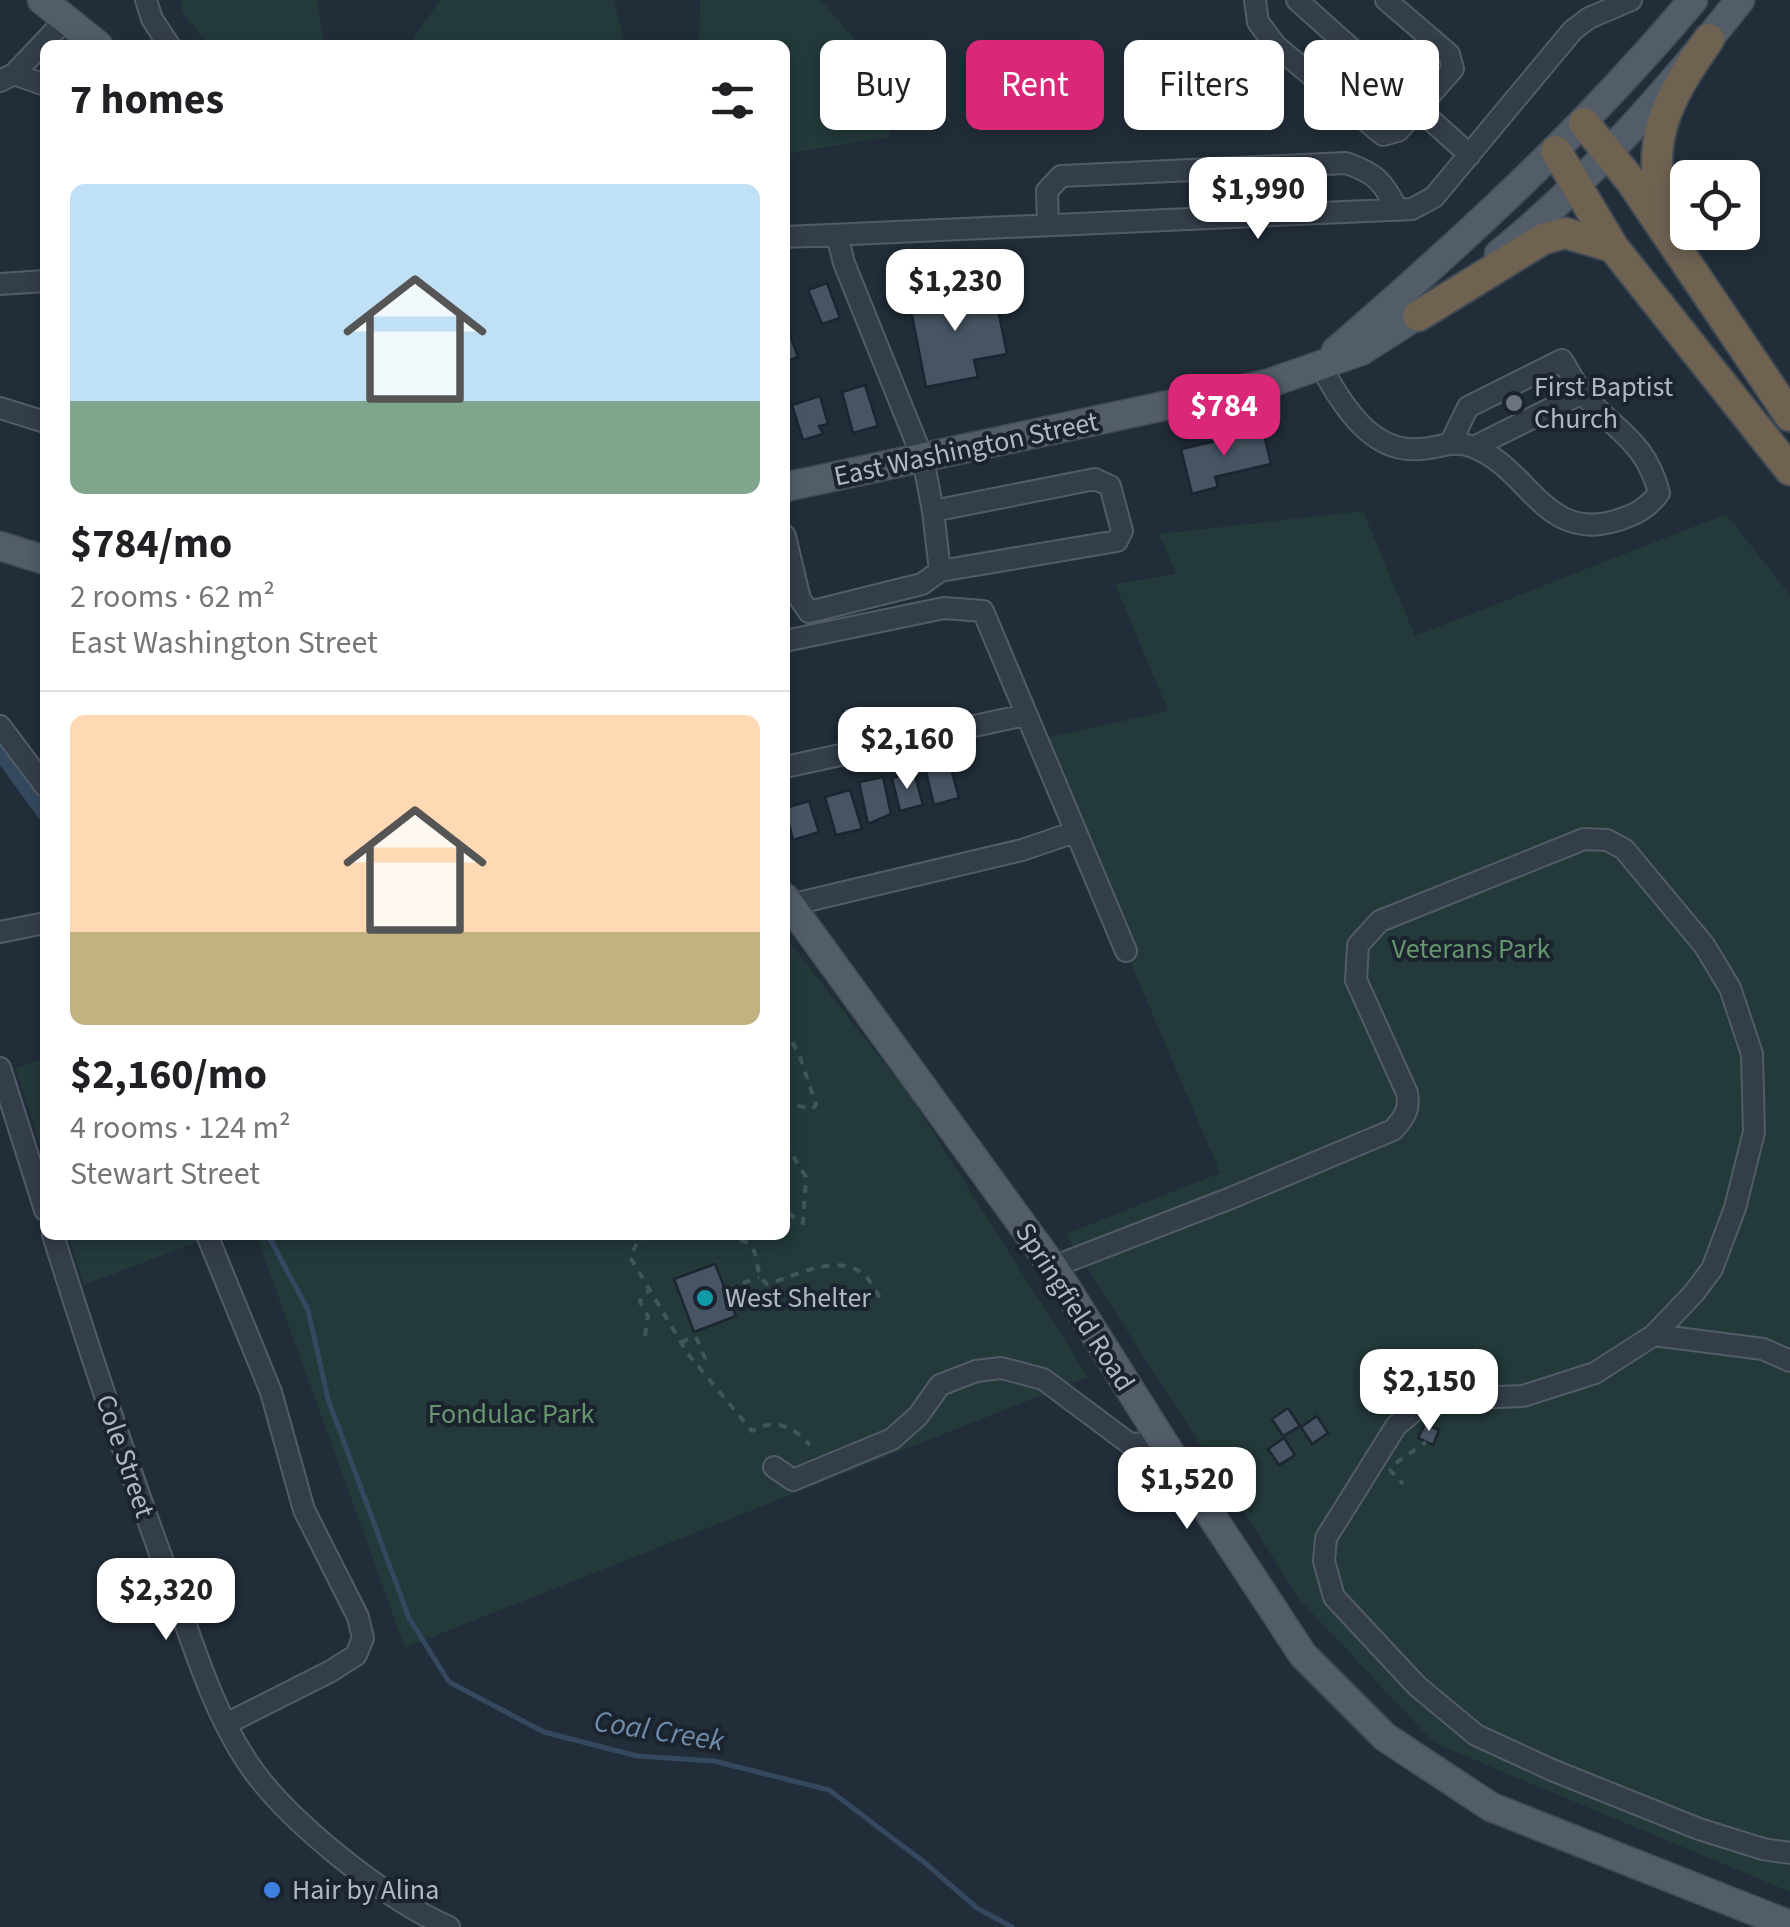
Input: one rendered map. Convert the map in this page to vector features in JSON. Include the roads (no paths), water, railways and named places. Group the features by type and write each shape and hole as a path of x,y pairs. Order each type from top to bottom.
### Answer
{"highway":[{"path":"1707,291 1669,222 1659,190 1656,161 1667,108 1684,74 1709,39"},
{"path":"1584,122 1707,291 1790,416"},
{"path":"1556,151 1613,247 1790,470"},
{"path":"1418,316 1543,238 1565,233 1613,247"}],"main road":[{"name":"East Washington Street","path":"1320,365 1418,282 1556,151 1693,0"},
{"name":"East Washington Street","path":"790,485 1267,384 1362,351 1418,316 1508,247 1577,184 1654,105 1740,0"},
{"path":"58,8 93,40"},
{"path":"0,546 40,558"},
{"name":"Springfield Road","path":"790,905 1053,1268 1303,1655 1385,1737 1491,1807 1790,1925"}],"street":[{"path":"146,0 152,19 167,40"},
{"path":"1255,0 1258,22 1276,46 1304,69"},
{"path":"1297,0 1342,40"},
{"path":"1386,0 1433,40"},
{"path":"790,237 1398,210 1425,204 1573,30 1618,2"},
{"path":"40,83 7,78 58,8"},
{"path":"1439,45 1450,54 1453,68 1439,84"},
{"path":"1439,127 1470,155"},
{"path":"1377,130 1384,136 1399,130"},
{"path":"1048,224 1047,191 1061,176 1346,163 1371,172 1381,181 1398,210"},
{"path":"837,234 844,263 923,459 940,570"},
{"path":"0,284 40,281"},
{"path":"1320,365 1360,425 1383,442 1418,450 1452,442 1474,447 1495,460 1560,519 1579,525 1603,525 1648,507 1659,493 1641,450 1582,393 1562,360 1468,407 1452,442"},
{"path":"1474,447 1582,393"},
{"path":"0,408 40,420"},
{"path":"790,557 800,599 809,612 922,584 940,570 1117,541 1122,531 1110,486 1095,479 933,511"},
{"path":"790,640 944,608 983,611 1126,951"},
{"path":"790,766 1025,715"},
{"path":"0,726 40,779"},
{"path":"19,751 40,750"},
{"path":"790,902 1022,850 1074,832"},
{"path":"1053,1268 1393,1130 1404,1119 1409,1105 1407,1094 1356,980 1358,945 1380,921 1584,839 1607,840 1624,849 1704,945 1730,988 1752,1054 1754,1132 1726,1234 1712,1269 1654,1335 1595,1373 1522,1396 1446,1399 1415,1410 1396,1426 1326,1538 1324,1561 1334,1597 1418,1686 1476,1735 1699,1829 1763,1849 1790,1853"},
{"path":"0,932 40,923"},
{"path":"0,1068 5,1106 40,1197"},
{"name":"Cole Street","path":"55,1240 123,1453 226,1724 258,1777 296,1816 384,1890 449,1927"},
{"path":"208,1240 271,1392 304,1510 358,1618 363,1638 356,1656 331,1672 226,1724"},
{"path":"1654,1335 1763,1349 1790,1360"},
{"path":"774,1467 793,1480 892,1439 918,1416 940,1384 976,1371 1001,1368 1043,1380 1130,1444 1163,1442"}],"water":[{"path":"0,734 40,787 40,820 0,765"}],"waterway":[{"name":"Coal Creek","path":"271,1240 308,1310 328,1399 409,1618 449,1682 544,1732 637,1756 714,1761 829,1790 977,1908 1012,1927"}],"place":[{"name":"First Baptist Church","path":"1514,403"},
{"name":"West Shelter","path":"705,1298"},
{"name":"Hair by Alina","path":"272,1890"}],"park label":[{"name":"Veterans Park","path":"1471,949"},
{"name":"Fondulac Park","path":"511,1414"}]}
